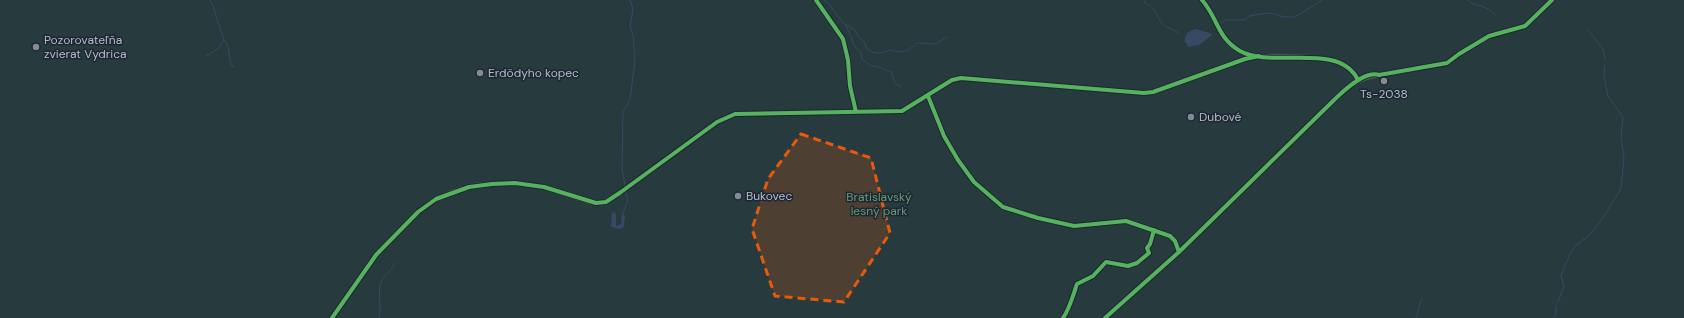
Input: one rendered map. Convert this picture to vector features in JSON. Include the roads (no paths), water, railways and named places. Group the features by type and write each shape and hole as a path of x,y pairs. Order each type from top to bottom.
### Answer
{"street":[{"path":"332,318 376,255 418,212 432,201 481,184 511,183 544,187 590,202 603,203 621,192 717,122 735,114 902,111 952,80 961,78 1148,92 1180,83 1245,59 1259,56 1334,61 1352,71 1358,80"},
{"path":"1104,318 1162,268 1331,103 1358,80 1375,74 1379,75 1399,72"}],"water":[{"path":"1196,29 1211,33 1212,35 1199,45 1189,47 1185,42 1185,37 1189,32"},
{"path":"612,212 616,214 616,226 621,224 622,214 625,216 624,226 621,229 611,227"}],"waterway":[{"path":"210,0 224,40 228,46 230,61 234,68"},
{"path":"625,186 622,168 623,112 630,100 635,60 633,35 630,27 633,9 630,0"},
{"path":"824,0 829,4 843,23 855,30 858,36 865,43 866,48 875,53 890,50 898,52 904,51 910,49 917,43 936,44 947,37"},
{"path":"1144,0 1145,3 1153,9 1162,24 1179,33"},
{"path":"1219,23 1226,20 1244,20 1249,16 1267,13 1284,17 1295,17 1322,0"},
{"path":"1467,0 1489,9 1495,15"},
{"path":"846,25 854,45 861,53 862,59 871,66 879,67 891,72 895,83 901,87"},
{"path":"1588,30 1603,49 1605,60"},
{"path":"206,56 218,49 224,40"},
{"path":"1558,302 1564,286 1561,276 1570,254 1575,246 1588,236 1598,225 1621,189 1624,157 1621,136 1623,117 1608,96 1604,75 1605,66"},
{"path":"623,214 628,199 625,192 627,189"},
{"path":"379,318 380,286 383,279 395,263"},
{"path":"1416,318 1422,298"},
{"path":"1553,318 1556,313 1556,306"}],"place":[{"name":"Pozorovateľňa zvierat Vydrica","path":"36,47"},
{"name":"Erdödyho kopec","path":"480,73"},
{"name":"Ts-2038","path":"1384,81"},
{"name":"Dubové","path":"1191,117"},
{"name":"Bukovec","path":"738,196"}],"park label":[{"name":"Bratislavský lesný park","path":"879,204"}]}
